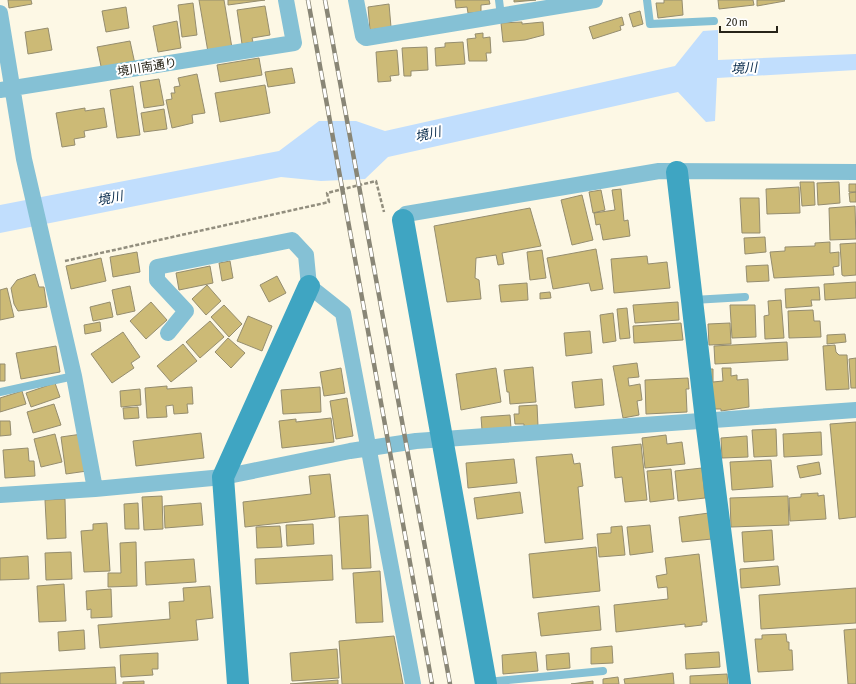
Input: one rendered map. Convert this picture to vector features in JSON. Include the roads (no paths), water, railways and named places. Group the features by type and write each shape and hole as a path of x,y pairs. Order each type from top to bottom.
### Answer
{"street":[{"name":"境川南通り","path":"6,90 294,44 286,0"},
{"path":"356,0 363,36 366,38 500,8 594,0"},
{"path":"0,13 6,90 49,263 74,376 95,489"},
{"path":"486,683 443,439 394,218 406,214 659,172 856,172"},
{"path":"677,172 706,420 740,684"},
{"path":"168,333 186,311 157,280 157,267 292,240 306,255 309,286 223,477 238,684"},
{"path":"309,286 342,313 413,684"},
{"path":"0,495 95,489 223,477 416,441 856,410"}],"lane":[{"path":"647,0 650,24 714,21"},
{"path":"692,300 745,297"},
{"path":"0,392 74,376"},
{"path":"486,683 603,671"}],"water":[{"name":"境川","path":"718,30 718,60 856,54 856,70 717,78 715,121 706,122 678,92 388,157 365,179 321,181 281,177 0,233 0,205 279,151 319,121 356,121 385,131 675,66 703,31"}],"railway":[{"path":"308,0 432,684"},
{"path":"325,0 450,684"}]}
